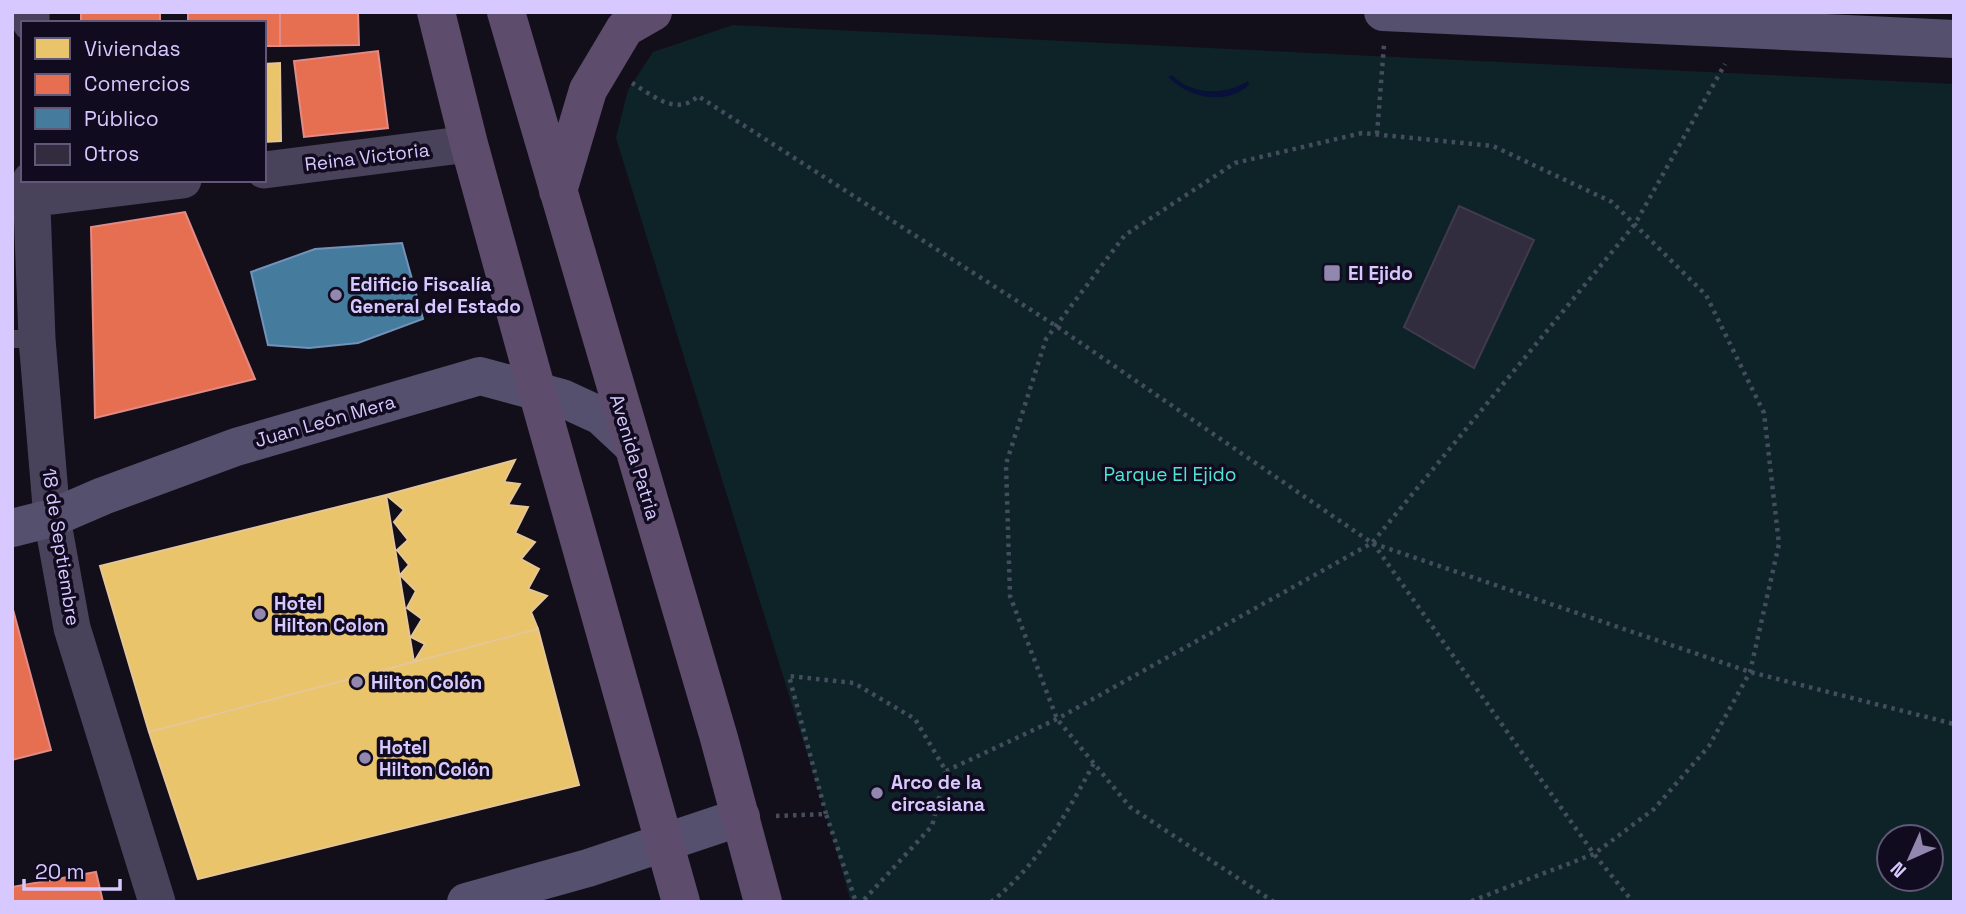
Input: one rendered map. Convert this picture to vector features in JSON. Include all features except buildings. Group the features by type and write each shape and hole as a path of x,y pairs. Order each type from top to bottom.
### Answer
{"main road":[{"path":"414,12 449,68"},
{"path":"436,12 469,144 681,902"},
{"name":"Avenida Patria","path":"506,12 741,817 763,902"},
{"path":"558,191 588,90 625,28 653,12"}],"street":[{"path":"1385,12 1954,39"},
{"name":"Reina Victoria","path":"266,170 469,144"},
{"path":"25,193 159,182"},
{"name":"18 de Septiembre","path":"25,193 25,339 72,628 158,902"},
{"name":"Juan León Mera","path":"12,528 52,517 185,464 236,447 480,376 562,398 601,416 631,444"},
{"path":"466,902 588,868 741,817"}],"path":[{"path":"1377,134 1385,12"},
{"path":"946,771 1057,719 1372,543 1635,224 1726,62"},
{"path":"602,66 675,106 686,106 698,96 1056,327 1372,543 1750,672 1954,724"},
{"path":"1274,902 1130,807 1057,719 1010,596 1006,464 1046,339 1125,235 1235,163 1362,133 1493,146 1612,202 1706,295 1764,413 1779,544 1750,672 1709,746 1654,809 1594,854 1469,902"},
{"path":"1372,543 1594,854 1633,902"},
{"path":"856,902 826,814 789,676 854,683 915,719 946,771 932,827 862,902"},
{"path":"991,902 1009,888 1058,829 1094,764"},
{"path":"741,817 826,814"}],"green space":[{"name":"Parque El Ejido","path":"733,25 1954,84 1954,902 851,902 616,138 628,90 653,52"}],"shaded area":[{"path":"1172,75 1198,90 1218,91 1248,81 1249,85 1230,96 1208,97 1186,90 1168,77"}],"place":[{"name":"El Ejido","path":"1332,273"},
{"name":"Edificio Fiscalía General del Estado","path":"336,295"},
{"name":"Hotel Hilton Colon","path":"260,614"},
{"name":"Hilton Colón","path":"357,682"},
{"name":"Hotel Hilton Colón","path":"365,758"},
{"name":"Arco de la circasiana","path":"877,793"}]}
